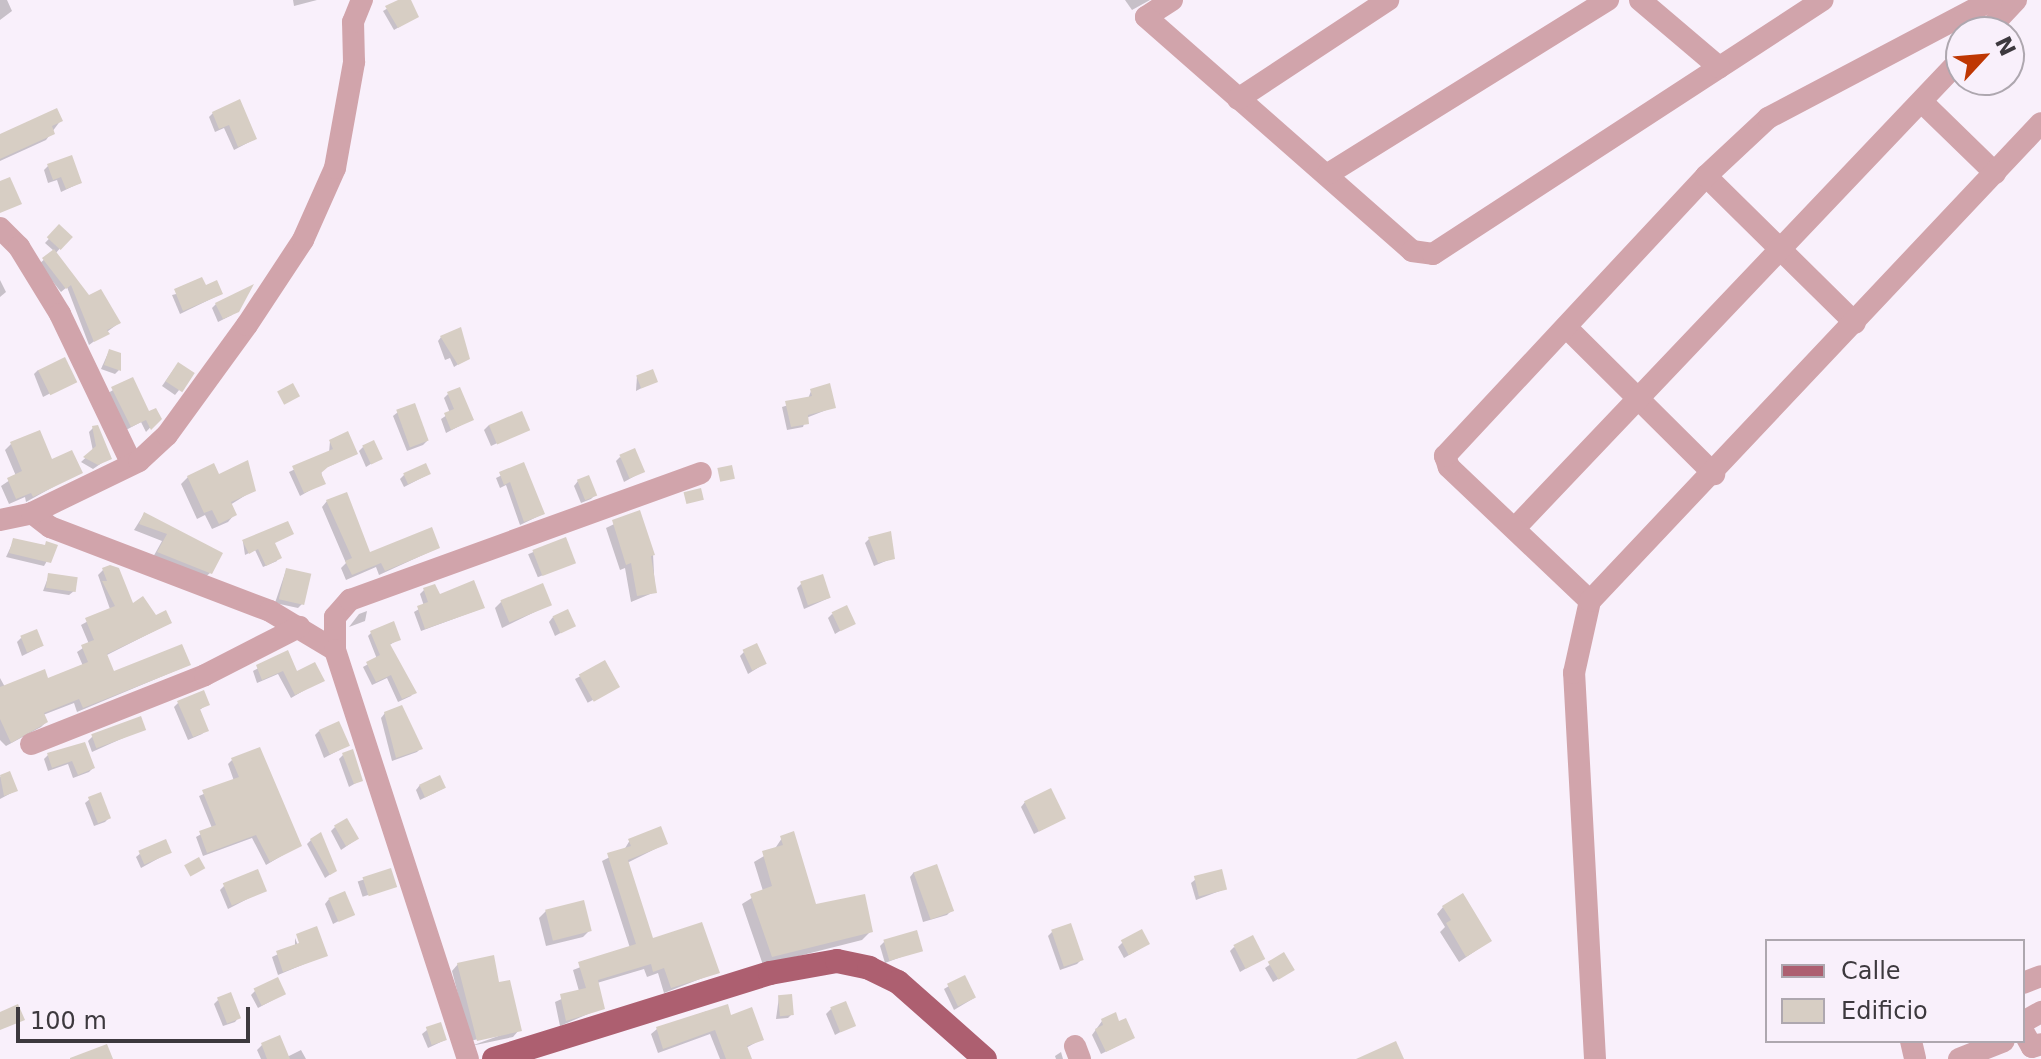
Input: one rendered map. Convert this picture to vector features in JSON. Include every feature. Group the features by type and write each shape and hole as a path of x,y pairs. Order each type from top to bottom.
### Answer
{"main road":[{"path":"494,1059 770,973 837,961 869,968 898,982 985,1059"}],"street":[{"path":"0,520 32,513 132,464 167,435 303,240 341,143 354,62 353,22 362,0"},
{"path":"1172,0 1146,17 1412,251 1433,254 1822,0"},
{"path":"1238,99 1388,0"},
{"path":"1328,174 1608,0"},
{"path":"1640,0 1719,67"},
{"path":"1590,601 1449,467 1445,456 1706,176 1768,118 1992,0"},
{"path":"2001,16 2016,0"},
{"path":"1515,528 1945,77"},
{"path":"1922,102 1995,173"},
{"path":"1595,1059 1574,673 1590,601 1714,474 2041,123"},
{"path":"1706,176 1855,323"},
{"path":"0,228 19,247 60,314 132,464"},
{"path":"1566,327 1714,474"},
{"path":"468,1059 335,650 335,617 350,600 701,473"},
{"path":"32,513 50,527 299,627 335,650"},
{"path":"31,744 205,675 299,627"},
{"path":"1959,1059 2002,1052"}],"building":[{"path":"398,0 411,0 419,17 398,28 385,6"},
{"path":"240,99 257,139 238,147 229,125 219,129 212,112"},
{"path":"57,108 63,121 52,126 55,134 0,159 0,134"},
{"path":"72,155 82,183 66,189 61,177 53,180 47,164"},
{"path":"10,177 22,204 0,213 0,181"},
{"path":"59,224 73,237 61,250 47,237"},
{"path":"54,249 89,295 101,289 121,323 107,330 110,334 94,342 71,285 66,289 42,258"},
{"path":"202,277 206,285 217,280 223,294 183,311 174,289"},
{"path":"254,284 239,312 223,319 215,303"},
{"path":"461,327 470,359 458,365 440,336"},
{"path":"109,349 121,353 121,371 104,365"},
{"path":"65,357 77,382 50,395 38,370"},
{"path":"178,362 195,373 182,392 165,381"},
{"path":"653,369 658,382 641,389 636,375"},
{"path":"133,377 149,411 156,408 162,419 151,430 146,420 131,427 111,387"},
{"path":"293,383 300,396 284,405 277,391"},
{"path":"830,383 836,408 808,415 809,424 791,427 785,401 812,396 810,389"},
{"path":"460,387 474,420 451,430 444,413 454,409 447,392"},
{"path":"415,403 429,441 410,447 396,410"},
{"path":"522,411 530,430 497,444 489,425"},
{"path":"98,425 112,459 98,465 83,457 96,446 92,426"},
{"path":"40,430 52,459 72,450 83,473 33,497 31,493 16,499 7,478 22,471 10,442"},
{"path":"348,431 358,454 328,467 321,473 326,484 304,493 292,466 333,449 329,440"},
{"path":"374,440 383,459 371,465 362,445"},
{"path":"635,448 645,472 630,479 619,455"},
{"path":"248,460 256,491 231,502 237,515 219,524 212,510 204,513 187,476 214,463 219,474"},
{"path":"524,462 545,514 524,522 510,482 504,485 499,472"},
{"path":"426,463 431,474 408,484 403,473"},
{"path":"732,465 735,479 720,482 717,468"},
{"path":"589,475 597,495 585,500 577,480"},
{"path":"701,488 704,500 686,504 684,492"},
{"path":"347,492 370,552 432,527 440,548 385,571 381,563 352,575 345,561 352,558 326,500"},
{"path":"640,510 655,555 651,556 657,593 637,596 631,563 626,565 612,520"},
{"path":"144,512 223,553 212,574 157,552 167,534 139,524"},
{"path":"288,521 294,534 275,543 282,558 266,566 258,549 249,554 242,540"},
{"path":"891,531 895,559 878,563 868,537"},
{"path":"566,537 576,563 542,576 532,550"},
{"path":"13,538 58,545 51,563 9,553"},
{"path":"110,565 119,568 133,603 143,596 156,615 166,610 172,623 107,654 114,671 182,644 191,665 83,708 79,699 44,713 48,722 11,743 0,719 0,687 45,669 48,678 88,662 81,645 94,640 85,618 115,606 102,581 107,581 102,568"},
{"path":"286,568 311,574 304,605 279,599"},
{"path":"48,573 78,577 76,592 46,588"},
{"path":"823,574 831,598 808,605 800,581"},
{"path":"474,580 485,608 425,629 417,606 428,602 423,588 435,584 440,594"},
{"path":"543,583 552,605 509,622 500,600"},
{"path":"847,605 856,624 840,631 832,612"},
{"path":"568,609 576,626 561,633 553,616"},
{"path":"394,621 401,640 390,644 417,693 402,699 391,675 376,682 366,662 380,655 370,631"},
{"path":"37,629 44,646 27,652 20,636"},
{"path":"757,643 767,664 752,671 742,650"},
{"path":"288,650 297,671 315,662 325,681 295,695 283,671 262,680 256,665"},
{"path":"605,660 620,687 594,702 579,675"},
{"path":"204,690 210,705 200,709 209,731 193,737 177,701"},
{"path":"402,705 423,749 396,758 384,712"},
{"path":"141,716 146,730 96,748 91,734"},
{"path":"339,721 350,746 330,755 319,730"},
{"path":"85,742 95,768 78,775 72,761 52,768 47,753"},
{"path":"260,747 302,846 270,862 256,835 207,853 199,831 216,825 202,790 239,777 231,758"},
{"path":"353,749 363,781 354,784 342,753"},
{"path":"10,771 18,791 4,796 0,775"},
{"path":"440,775 446,788 425,797 419,785"},
{"path":"1051,788 1066,819 1039,832 1024,801"},
{"path":"101,792 111,818 98,823 88,797"},
{"path":"347,818 359,839 346,846 334,826"},
{"path":"661,826 668,844 628,860 653,938 702,922 720,973 671,988 664,968 653,972 651,964 598,980 605,1009 566,1021 560,994 586,988 578,962 636,944 607,853 631,846 628,839"},
{"path":"794,831 816,904 865,894 873,932 772,957 750,894 772,886 762,851 783,845 780,836"},
{"path":"321,832 337,871 330,875 310,839"},
{"path":"166,839 172,853 144,865 138,851"},
{"path":"199,857 205,868 190,877 184,865"},
{"path":"937,864 954,911 931,920 914,873"},
{"path":"391,868 397,887 369,896 362,877"},
{"path":"258,869 267,891 232,905 223,883"},
{"path":"1222,869 1227,889 1199,896 1194,876"},
{"path":"345,891 355,915 339,922 328,898"},
{"path":"1463,893 1492,941 1466,957 1446,923 1451,920 1442,906"},
{"path":"584,900 592,931 553,941 545,910"},
{"path":"1071,923 1084,960 1064,967 1051,930"},
{"path":"317,926 328,956 283,972 276,951 299,943 296,934"},
{"path":"1142,929 1150,944 1129,955 1121,940"},
{"path":"917,930 923,951 889,961 883,940"},
{"path":"1253,935 1265,959 1246,969 1233,945"},
{"path":"1284,952 1295,970 1279,980 1268,962"},
{"path":"494,955 499,982 510,980 522,1031 477,1041 457,963"},
{"path":"965,975 976,997 958,1006 947,984"},
{"path":"278,977 286,994 262,1006 254,988"},
{"path":"231,992 241,1018 227,1024 217,997"},
{"path":"792,994 794,1015 780,1016 778,995"},
{"path":"846,1001 856,1026 840,1032 830,1007"},
{"path":"18,1004 25,1020 0,1030 0,1012"},
{"path":"728,1004 731,1015 752,1007 764,1040 747,1046 752,1059 726,1059 715,1030 663,1049 656,1027"},
{"path":"1116,1012 1119,1021 1126,1018 1135,1038 1106,1052 1095,1029 1103,1025 1101,1019"},
{"path":"441,1022 447,1040 432,1045 426,1027"},
{"path":"280,1035 290,1059 267,1059 261,1043"},
{"path":"1396,1041 1404,1059 1356,1059"},
{"path":"107,1044 113,1059 70,1059 70,1058"}]}
